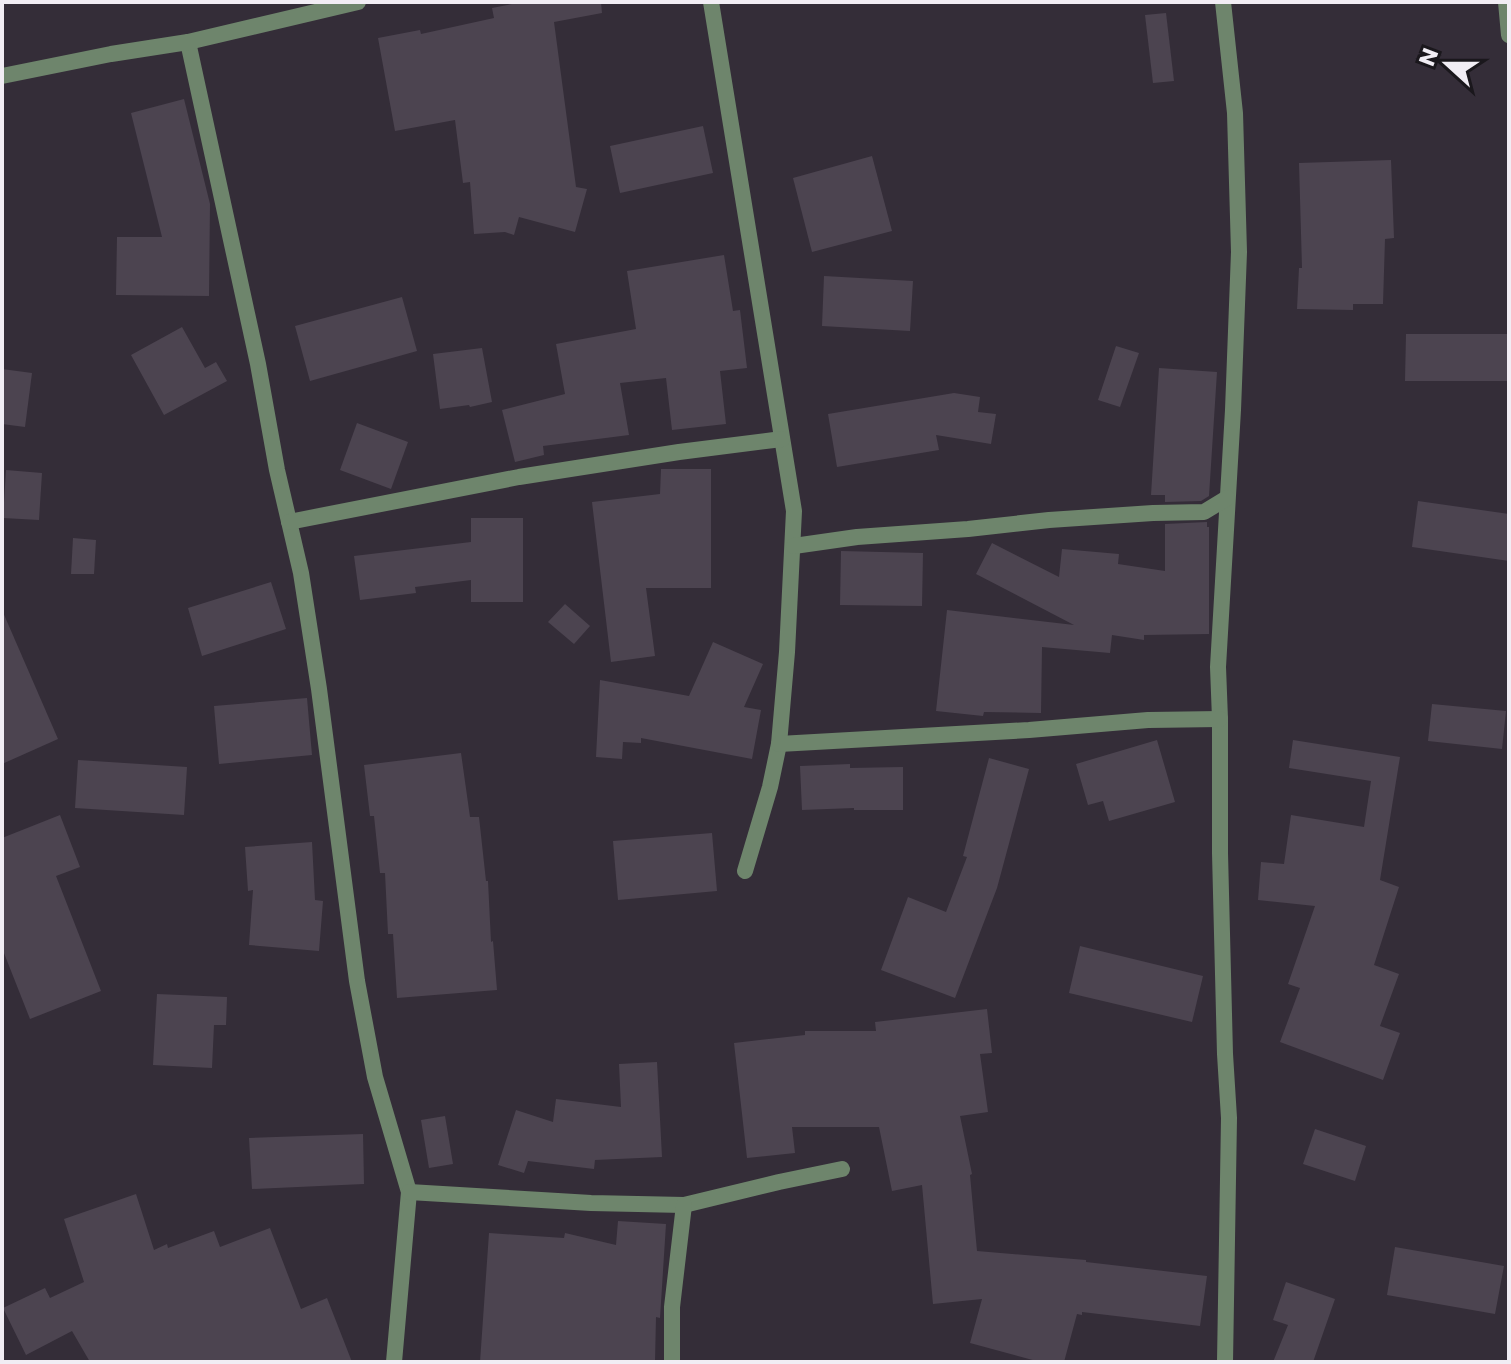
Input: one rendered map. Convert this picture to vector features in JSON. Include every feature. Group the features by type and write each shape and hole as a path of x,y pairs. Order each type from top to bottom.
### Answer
{"street":[{"path":"2,76 188,42 358,2"},
{"path":"711,2 794,511 779,744 770,787 745,871"},
{"path":"1223,2 1235,113 1239,252 1218,667 1220,853 1229,1118 1225,1362"},
{"path":"1506,2 1509,35"},
{"path":"188,42 301,573 357,981 375,1077 409,1192 394,1362"},
{"path":"289,522 519,477 782,439"},
{"path":"794,546 857,537 1049,520 1204,512 1227,498"},
{"path":"779,744 1148,720 1220,719"},
{"path":"409,1192 684,1205 842,1169"},
{"path":"672,1362 672,1307 684,1205"}],"building":[{"path":"522,2 601,2 602,13 554,22 576,187 587,189 575,232 519,217 514,235 505,232 474,234 470,182 463,183 455,120 395,131 378,38 420,30 421,34 494,18 492,8"},
{"path":"1166,13 1174,81 1153,83 1145,15"},
{"path":"184,99 210,204 209,296 116,295 117,237 162,237 131,113"},
{"path":"703,126 713,173 620,193 610,146"},
{"path":"872,156 892,231 812,252 793,178"},
{"path":"1391,160 1394,238 1385,239 1383,304 1353,304 1353,310 1297,309 1299,268 1302,268 1299,163"},
{"path":"724,255 733,311 740,310 747,368 720,371 726,424 672,430 666,378 620,383 629,435 543,446 544,455 515,462 502,410 565,394 556,344 636,329 627,271"},
{"path":"824,276 913,281 910,331 822,326"},
{"path":"402,297 417,351 310,381 295,326"},
{"path":"182,327 205,368 216,362 227,381 164,415 131,355"},
{"path":"1406,334 1509,334 1509,381 1405,381"},
{"path":"1116,346 1139,353 1120,407 1098,400"},
{"path":"482,348 492,402 440,409 433,354"},
{"path":"1159,368 1217,372 1209,496 1201,501 1165,502 1165,495 1151,495"},
{"path":"2,369 32,373 25,427 2,424"},
{"path":"954,393 980,397 978,412 996,414 991,444 936,435 939,450 837,467 828,414"},
{"path":"357,423 408,442 391,489 340,470"},
{"path":"661,469 711,469 711,588 646,588 655,656 611,662 592,502 660,494"},
{"path":"6,470 42,473 39,520 3,518"},
{"path":"1418,501 1509,514 1509,561 1412,547"},
{"path":"471,518 523,518 523,602 471,602 471,580 415,587 416,593 360,600 354,556 471,542"},
{"path":"1207,522 1209,634 1144,635 1144,640 1112,635 1110,653 1042,647 1041,713 984,712 983,716 936,711 947,610 1074,625 976,574 992,543 1059,577 1062,549 1119,554 1118,564 1165,571 1165,524"},
{"path":"73,538 96,540 94,574 71,574"},
{"path":"841,551 923,553 922,606 840,605"},
{"path":"271,582 286,629 202,656 188,608"},
{"path":"565,604 590,626 574,644 548,622"},
{"path":"2,610 58,739 2,764"},
{"path":"713,642 763,664 744,707 761,710 752,759 641,738 641,743 623,742 622,759 596,757 600,680 689,696"},
{"path":"307,698 312,755 219,764 214,706"},
{"path":"1432,704 1506,711 1502,749 1428,741"},
{"path":"1157,740 1175,802 1109,821 1103,801 1088,805 1076,764"},
{"path":"1293,740 1400,757 1380,880 1399,887 1374,965 1399,974 1380,1026 1400,1033 1383,1080 1280,1042 1300,988 1288,984 1315,906 1258,900 1261,862 1284,864 1291,815 1364,827 1371,781 1289,768"},
{"path":"461,753 470,817 479,817 497,990 397,998 393,934 388,934 385,873 380,873 374,816 370,816 364,765"},
{"path":"989,758 1029,769 997,888 955,998 881,970 908,897 946,912 967,857 963,856"},
{"path":"78,760 187,767 184,815 75,808"},
{"path":"850,764 850,768 903,767 903,810 802,810 800,766"},
{"path":"60,815 80,867 56,876 101,991 30,1019 2,948 2,838"},
{"path":"712,833 717,891 618,900 613,841"},
{"path":"312,842 315,900 323,901 319,951 249,945 253,890 248,891 245,847"},
{"path":"1080,946 1203,976 1192,1022 1069,993"},
{"path":"157,994 227,997 226,1025 214,1025 212,1068 153,1065"},
{"path":"987,1009 992,1053 980,1054 988,1112 960,1116 972,1174 977,1251 1086,1260 1207,1276 1200,1326 1082,1312 1082,1315 1077,1314 1064,1362 1040,1362 970,1343 982,1299 933,1304 922,1185 892,1191 879,1127 792,1127 795,1153 747,1158 734,1043 805,1035 805,1031 876,1031 875,1022"},
{"path":"657,1062 662,1157 595,1160 594,1169 528,1161 524,1173 498,1165 516,1110 553,1122 556,1099 621,1107 619,1064"},
{"path":"445,1116 453,1164 429,1168 421,1120"},
{"path":"1315,1129 1366,1146 1355,1181 1303,1164"},
{"path":"363,1134 364,1184 252,1189 249,1138"},
{"path":"136,1194 154,1250 214,1231 220,1247 270,1228 301,1309 327,1298 352,1362 90,1362 72,1331 26,1355 3,1308 45,1288 50,1298 84,1282 64,1219"},
{"path":"618,1221 666,1224 660,1318 656,1317 655,1362 480,1362 489,1233 564,1238 565,1233 616,1245"},
{"path":"1395,1247 1504,1266 1495,1314 1387,1295"},
{"path":"1286,1282 1335,1299 1313,1362 1273,1362 1288,1325 1273,1320"}]}
